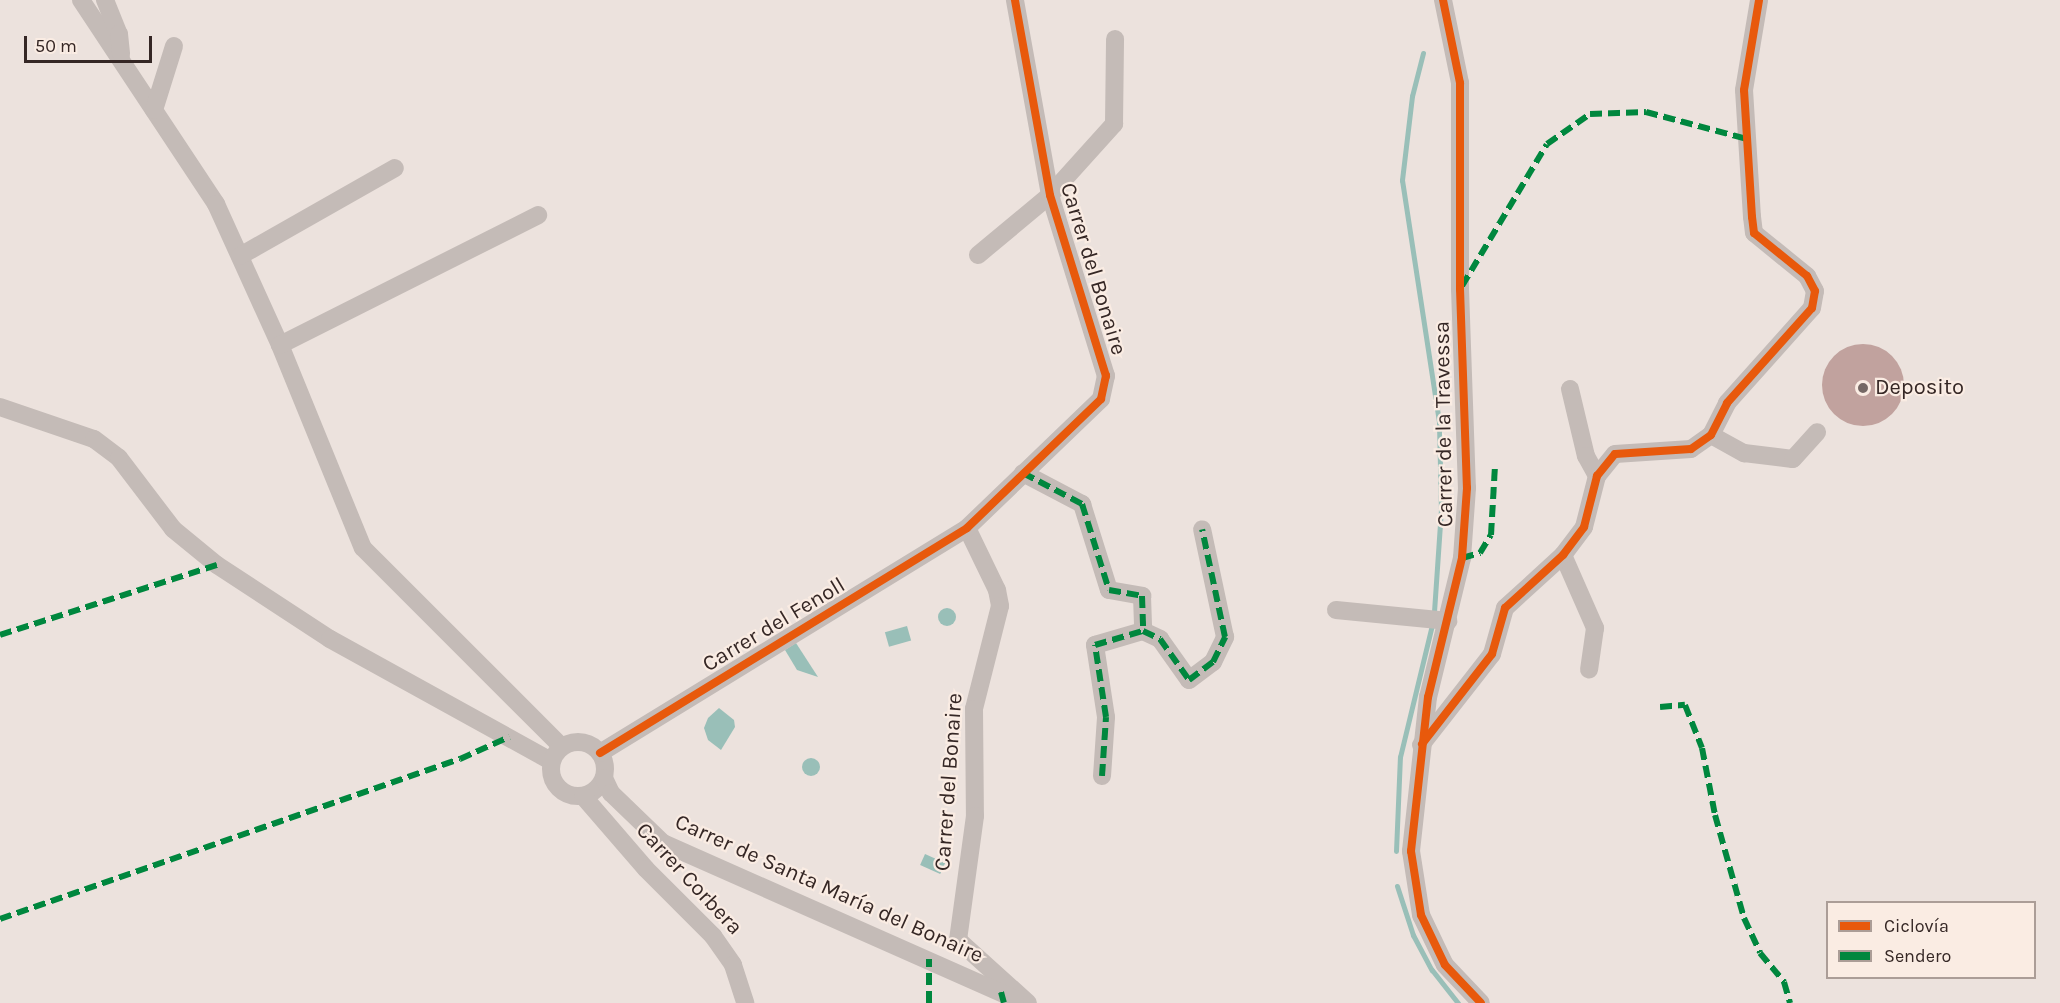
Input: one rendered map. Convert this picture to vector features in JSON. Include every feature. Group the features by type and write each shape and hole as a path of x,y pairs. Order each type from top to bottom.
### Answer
{"street":[{"path":"81,0 216,204 280,345 363,549 556,753"},
{"path":"105,0 119,34 122,59"},
{"name":"Carrer del Bonaire","path":"1014,0 1050,195 1106,375 1101,399 967,528 997,590 1000,606 974,709 975,816 958,940 1028,1003"},
{"name":"Carrer de la Travessa","path":"1443,0 1460,83 1460,289 1467,488 1462,558 1428,697 1420,746 1411,851 1414,890 1421,915 1445,965 1481,1003"},
{"path":"1420,746 1492,654 1505,608 1563,555 1584,527 1597,476 1616,454 1691,449 1711,435 1727,403 1812,308 1815,291 1807,276 1754,233 1744,90 1759,0"},
{"path":"978,255 1050,195 1114,124 1115,39"},
{"path":"154,110 174,46"},
{"path":"240,256 396,168"},
{"path":"280,345 538,215"},
{"path":"1570,389 1586,456 1597,476"},
{"path":"0,407 94,439 119,458 173,529 217,564 330,639 556,753"},
{"path":"1711,435 1744,453 1793,459 1817,432"},
{"path":"1023,473 1082,504 1109,590 1142,596 1143,631"},
{"name":"Carrer del Fenoll","path":"600,753 967,528"},
{"path":"1102,776 1106,717 1095,645 1143,631 1160,639 1189,680 1213,662 1225,638 1202,529"},
{"path":"1563,555 1595,628 1589,670"},
{"path":"1336,610 1448,621"},
{"path":"578,741 600,753 604,778 592,792 583,796 559,789 550,774 556,753 578,741"},
{"name":"Carrer de Santa María del Bonaire","path":"604,778 611,793 663,843 1022,1003"},
{"name":"Carrer Corbera","path":"583,796 646,869 713,936 732,965 745,1003"}],"water":[{"path":"943,608 951,608 956,613 954,624 943,626 938,621 938,613"},
{"path":"907,626 911,640 889,647 885,632"},
{"path":"796,643 818,677 797,670 785,650"},
{"path":"719,708 734,720 735,727 721,750 708,740 704,728 708,718"},
{"path":"811,758 817,761 820,767 817,773 811,776 805,773 802,767 805,761"},
{"path":"925,854 945,863 940,874 920,865"}],"building":[{"name":"Deposito","path":"1863,344 1879,347 1892,356 1901,369 1904,385 1901,401 1892,414 1879,423 1863,426 1847,423 1834,414 1825,401 1822,385 1825,369 1834,356 1847,347"}],"waterway":[{"path":"1423,53 1412,96 1402,180 1439,423 1441,509 1434,612"},
{"path":"1396,851 1400,757 1432,625"},
{"path":"1397,886 1413,935 1432,970 1458,1003"}],"marked path":[{"path":"1462,286 1547,144 1590,114 1646,112 1747,139"},
{"path":"1462,558 1480,553 1491,535 1495,466"},
{"path":"1023,473 1082,504 1109,590 1142,596 1143,631 1160,639 1189,680 1213,662 1225,637 1202,529"},
{"path":"0,635 217,565"},
{"path":"1102,776 1106,717 1095,645 1143,631"},
{"path":"1660,707 1685,705 1702,748 1715,815 1744,918 1760,953 1784,982 1790,1003"},
{"path":"0,919 460,759 509,737"},
{"path":"929,959 929,1003"},
{"path":"1001,992 1004,1003"}],"cycle path":[{"path":"600,753 967,528 1101,399 1106,376 1050,195 1015,0"},
{"path":"1443,0 1460,83 1460,289 1467,488 1462,558 1428,697 1411,851 1421,915 1445,965 1481,1003"},
{"path":"1422,744 1492,654 1505,608 1563,555 1584,527 1597,476 1615,454 1691,449 1711,435 1727,403 1812,308 1815,291 1807,276 1754,233 1744,90 1759,0"}],"place":[{"name":"Deposito","path":"1863,388"}]}
